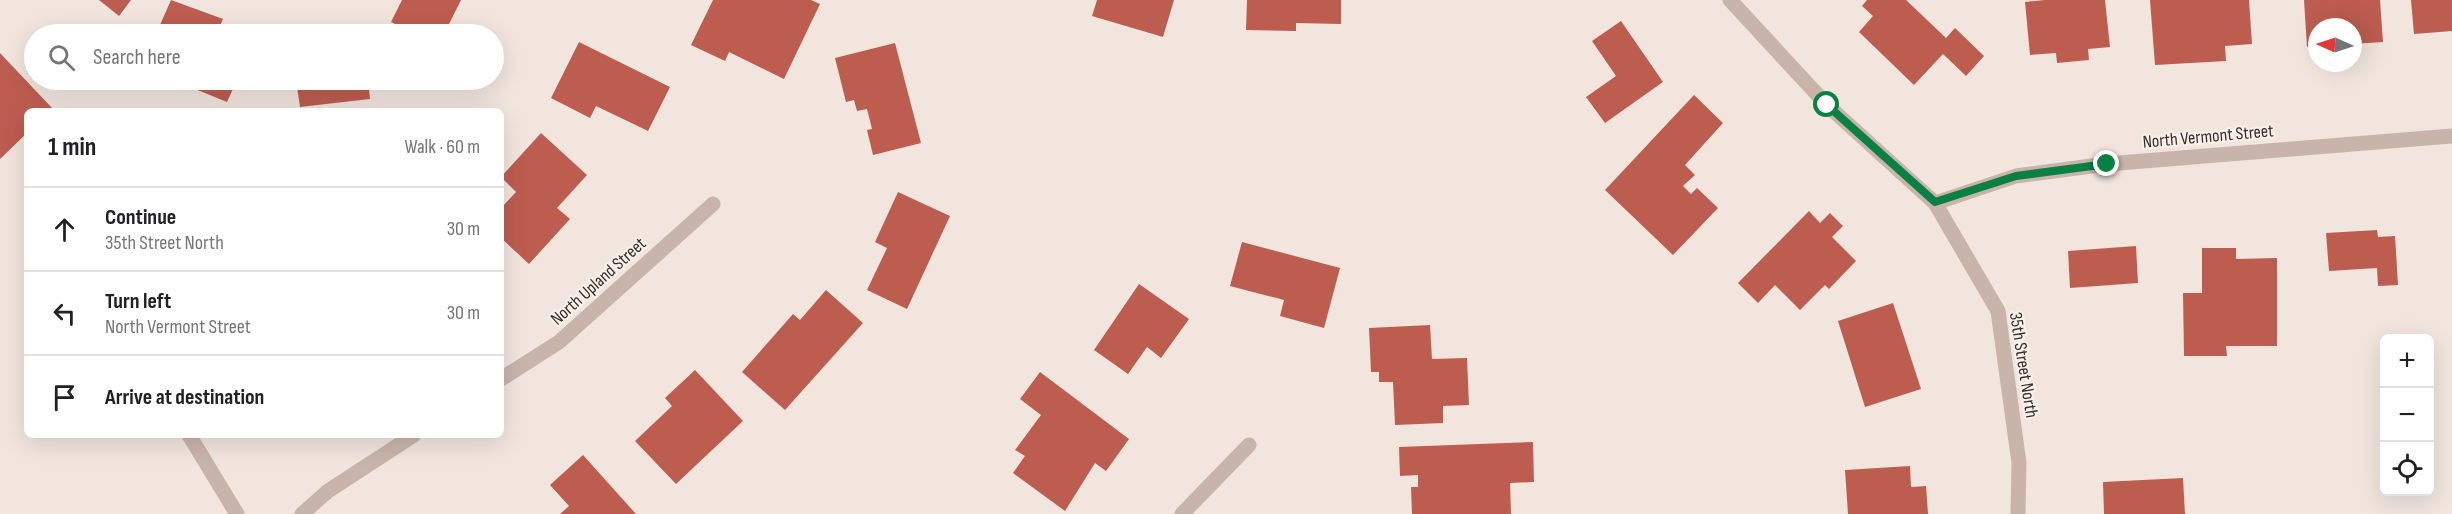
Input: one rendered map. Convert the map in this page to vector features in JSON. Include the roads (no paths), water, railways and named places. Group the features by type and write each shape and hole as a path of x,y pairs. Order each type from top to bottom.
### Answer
{"street":[{"name":"35th Street North","path":"1730,0 1827,105 1935,202 1998,311 2019,463 2018,514"},
{"name":"North Vermont Street","path":"1935,202 2016,176 2107,164 2452,135"},
{"name":"North Upland Street","path":"504,377 559,342 713,204"},
{"path":"191,438 237,514"},
{"path":"302,514 328,491 409,438"},
{"path":"1182,514 1249,445"}]}
